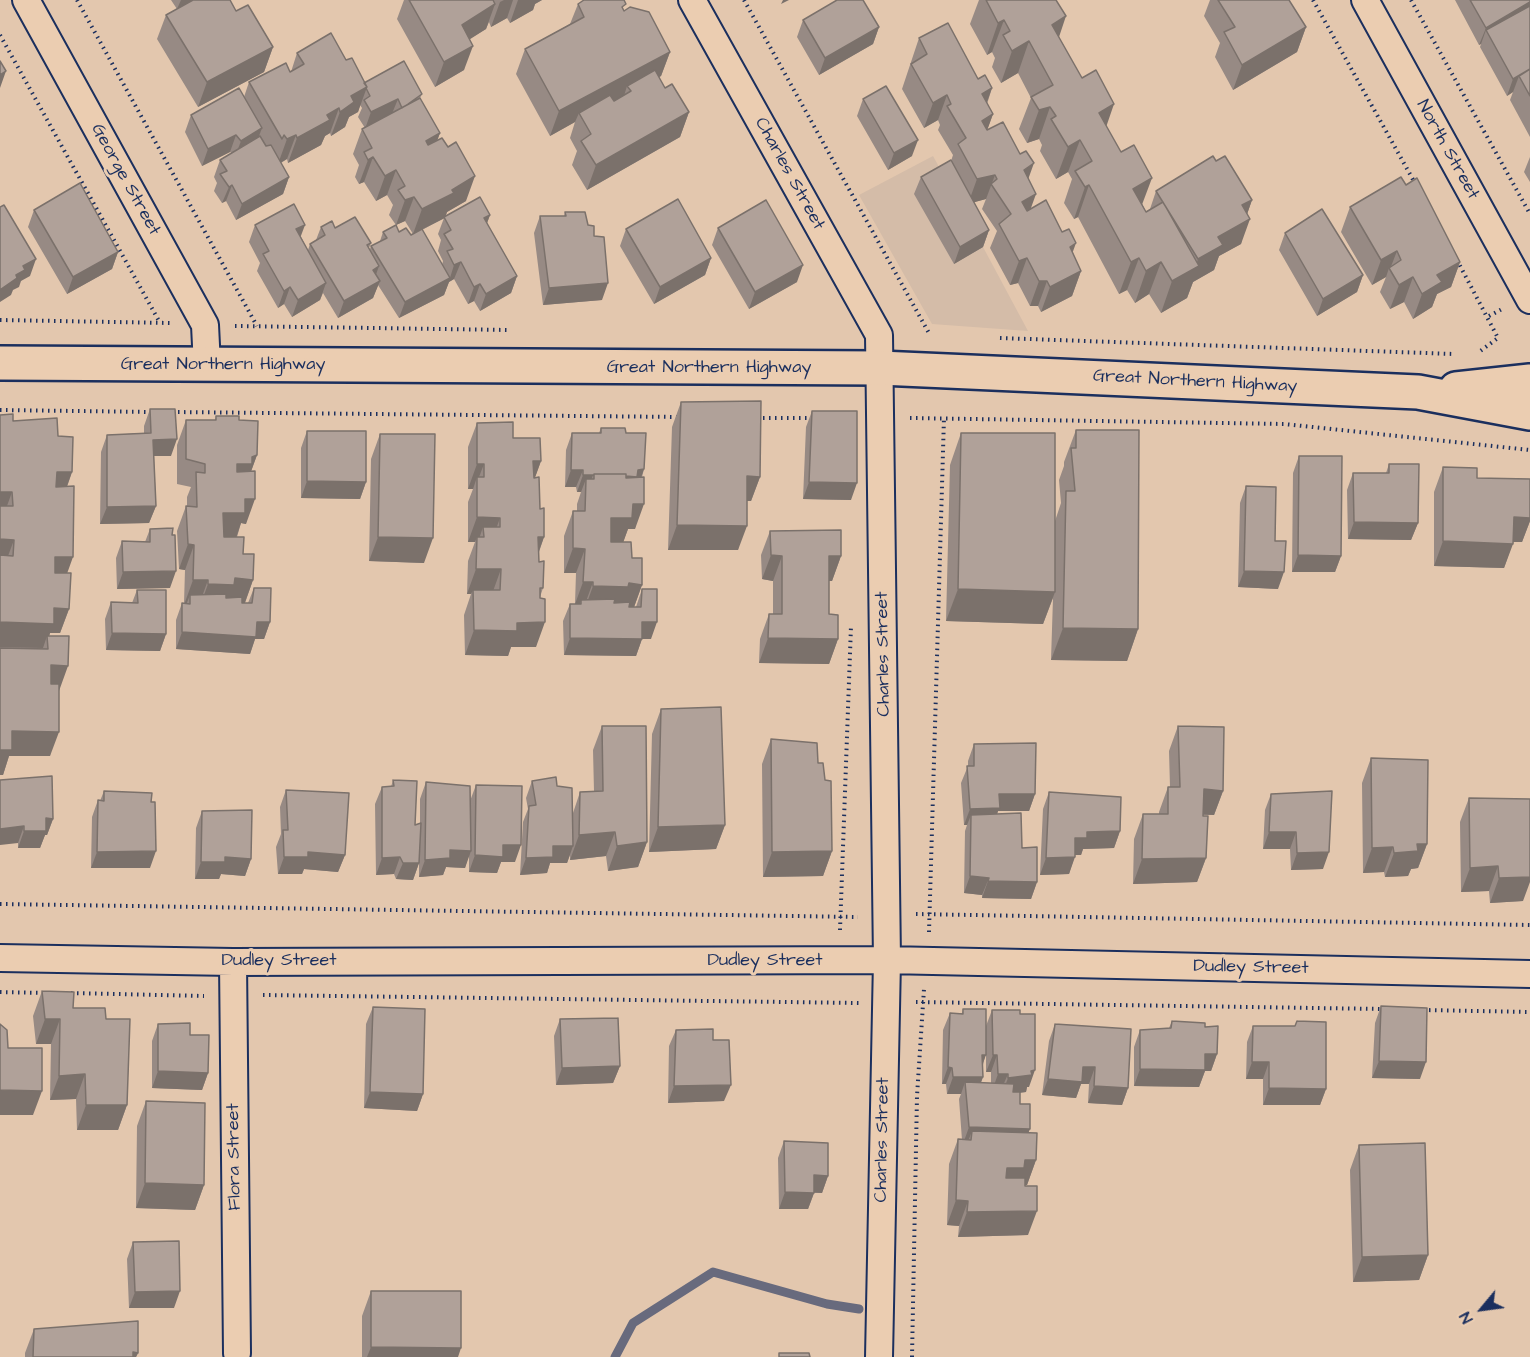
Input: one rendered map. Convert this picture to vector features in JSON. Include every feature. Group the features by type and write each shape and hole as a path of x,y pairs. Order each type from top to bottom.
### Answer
{"main road":[{"name":"Great Northern Highway","path":"0,363 207,366 880,368 1418,392 1530,413"},
{"name":"Great Northern Highway","path":"1418,392 1530,381"}],"street":[{"name":"George Street","path":"26,0 205,325 207,366"},
{"name":"Charles Street","path":"692,0 879,334 887,960 879,1357"},
{"name":"North Street","path":"1365,0 1530,300"},
{"name":"Dudley Street","path":"0,958 233,962 887,960 1530,974"},
{"name":"Flora Street","path":"233,962 237,1353"}],"path":[{"path":"77,0 257,327"},
{"path":"744,0 930,335 942,336"},
{"path":"1313,0 1420,194"},
{"path":"1411,0 1530,214"},
{"path":"0,35 159,322 0,320"},
{"path":"1455,255 1498,338 1492,345 1470,354"},
{"path":"989,337 1458,354"},
{"path":"0,410 155,412"},
{"path":"167,412 692,417"},
{"path":"881,419 944,417 1284,424 1530,450"},
{"path":"929,942 944,417"},
{"path":"751,418 823,418"},
{"path":"839,940 851,620"},
{"path":"0,904 868,917"},
{"path":"912,914 1530,925"},
{"path":"912,1357 917,1096 925,1002 924,982"},
{"path":"0,992 48,993"},
{"path":"59,993 214,996"},
{"path":"252,995 865,1004"},
{"path":"914,1002 1388,1009"},
{"path":"1411,1010 1530,1011"}],"shaded area":[{"path":"933,156 1028,331 932,324 859,195"}],"building":[{"path":"193,0 230,0 236,11 248,5 273,47 207,82 166,15"},
{"path":"409,0 493,0 495,4 462,25 473,46 444,62"},
{"path":"584,0 624,0 626,4 622,7 624,11 630,7 649,12 670,52 559,111 525,49 584,17 578,4"},
{"path":"837,0 863,0 879,27 825,58 803,20"},
{"path":"986,0 1056,0 1066,16 1052,25 1082,78 1096,70 1114,104 1099,113 1121,152 1134,145 1152,178 1133,189 1146,212 1163,202 1199,266 1172,281 1161,262 1146,271 1139,258 1131,262 1089,185 1085,187 1075,171 1092,161 1080,140 1068,147 1051,119 1056,116 1050,107 1039,110 1031,97 1053,85 1029,41 1012,51 1003,35 1010,31 1004,20 998,23"},
{"path":"1218,0 1289,0 1306,27 1242,65 1224,32 1235,27"},
{"path":"1470,0 1530,0 1530,2 1486,28"},
{"path":"1530,6 1530,69 1513,79 1486,30"},
{"path":"948,23 978,79 985,75 992,88 982,94 993,114 982,121 987,130 1003,122 1020,154 1026,151 1034,163 1024,170 1036,194 1022,202 1027,211 1046,200 1062,232 1069,229 1076,243 1070,247 1081,271 1050,287 1047,281 1039,281 1027,258 1019,261 999,224 1011,214 991,184 997,179 995,175 977,179 958,144 966,138 947,106 951,104 947,95 933,103 911,64 927,54 919,38"},
{"path":"331,33 346,60 352,58 367,87 351,96 354,102 340,112 339,108 327,115 330,120 297,138 296,135 287,139 284,135 282,139 249,82 286,63 290,72 304,64 297,53"},
{"path":"0,61 6,71 0,75"},
{"path":"404,61 422,94 402,108 398,99 371,112 364,100 370,96 364,83"},
{"path":"1530,69 1530,96 1519,76"},
{"path":"655,70 665,88 672,84 689,112 596,165 581,141 591,134 579,113 610,95 614,101 631,91 627,86"},
{"path":"886,86 918,140 894,153 863,99"},
{"path":"239,88 262,128 241,141 236,135 208,149 191,115"},
{"path":"420,98 440,133 426,141 428,145 442,138 448,147 456,142 475,176 452,190 454,193 422,209 414,197 405,200 398,190 405,186 396,170 385,176 373,157 368,160 364,152 372,148 362,129"},
{"path":"260,136 266,146 271,145 289,177 242,204 232,185 229,187 220,174 227,171 220,160"},
{"path":"1213,156 1216,161 1225,156 1252,200 1242,205 1250,219 1218,237 1223,245 1198,259 1156,191"},
{"path":"951,160 989,230 960,247 921,177"},
{"path":"1401,177 1406,185 1417,178 1460,262 1437,275 1442,282 1422,294 1413,277 1399,285 1389,268 1401,260 1397,251 1381,260 1350,207"},
{"path":"80,183 118,252 73,277 34,210"},
{"path":"480,197 490,215 484,218 517,276 486,294 480,284 474,287 461,262 454,265 447,251 453,249 444,234 451,230 444,217"},
{"path":"678,199 711,258 660,287 626,229"},
{"path":"766,200 803,265 755,292 718,228"},
{"path":"294,204 305,225 296,229 326,283 298,300 290,287 284,291 263,254 269,251 255,225"},
{"path":"4,205 36,259 23,266 25,270 0,290 0,207"},
{"path":"1322,209 1363,275 1323,299 1285,233"},
{"path":"565,212 585,212 588,225 594,226 594,236 604,237 608,283 549,288 540,216 566,216"},
{"path":"355,217 371,243 367,245 379,266 373,270 380,281 344,301 310,244 325,235 321,227 332,221 335,228"},
{"path":"396,225 399,232 406,228 411,235 422,229 450,278 405,302 371,246 387,238 383,232"},
{"path":"761,401 760,477 747,476 747,526 677,525 681,402"},
{"path":"150,409 175,409 177,439 153,440 156,506 107,507 107,435 151,433"},
{"path":"812,411 857,411 857,483 809,482"},
{"path":"13,414 13,421 57,418 58,436 73,437 72,472 57,472 56,487 74,486 73,557 55,557 55,573 71,573 69,609 54,608 54,624 0,622 0,555 13,556 14,540 0,539 0,506 13,506 12,492 0,492 0,415"},
{"path":"216,416 239,416 239,420 258,421 257,455 252,457 252,464 237,464 237,472 255,471 255,499 245,499 245,513 223,513 224,537 244,537 243,554 254,554 253,580 235,578 234,585 208,584 208,580 193,580 194,545 188,544 186,506 197,507 196,472 205,473 205,464 186,459 186,420 216,420"},
{"path":"513,422 513,438 540,438 541,461 533,461 534,478 539,477 540,509 544,508 544,537 538,537 539,562 544,561 543,588 540,588 540,598 545,599 545,622 517,623 517,631 474,630 473,590 500,590 501,569 476,569 477,537 484,537 483,527 500,527 500,518 477,517 477,477 484,477 484,464 477,464 477,423"},
{"path":"601,428 625,428 626,433 646,433 644,469 638,470 637,477 626,476 626,474 583,475 583,470 571,470 572,433 601,433"},
{"path":"1076,430 1139,430 1138,629 1063,628 1066,491 1075,491 1071,448 1076,448"},
{"path":"307,431 366,431 366,482 307,481"},
{"path":"961,433 1055,433 1055,592 958,589"},
{"path":"380,434 435,434 433,538 378,537"},
{"path":"1299,456 1342,456 1341,556 1298,555"},
{"path":"1389,464 1419,464 1418,523 1354,522 1353,473 1389,473"},
{"path":"1443,467 1477,468 1477,478 1530,479 1530,518 1514,517 1513,544 1443,541"},
{"path":"594,474 626,474 626,478 644,477 644,504 633,504 632,518 611,518 611,542 631,542 632,558 642,558 642,585 629,583 628,587 593,586 593,582 583,582 585,549 573,548 573,511 585,511 586,479 594,479"},
{"path":"1246,486 1276,487 1275,541 1286,541 1284,572 1244,571"},
{"path":"173,528 176,571 123,572 122,541 150,542 150,529"},
{"path":"841,530 841,556 829,556 829,614 838,615 838,639 768,638 769,614 782,614 782,556 771,555 770,531"},
{"path":"254,588 271,588 270,622 257,622 256,637 182,632 182,603 190,604 190,595 226,594 226,598 242,597 242,603 252,603"},
{"path":"642,589 657,589 657,622 642,622 642,639 570,638 570,604 581,604 581,600 615,599 614,603 630,602 629,607 641,607"},
{"path":"137,590 166,590 166,634 112,633 111,602 138,603"},
{"path":"47,636 69,636 68,666 51,665 51,684 59,684 59,732 12,731 12,750 0,750 0,648 48,649"},
{"path":"721,707 725,825 658,827 661,709"},
{"path":"602,726 646,726 647,842 617,846 615,832 579,835 580,792 603,791"},
{"path":"1178,726 1224,727 1223,791 1204,789 1203,816 1208,816 1206,858 1142,859 1143,814 1168,814 1168,787 1180,787"},
{"path":"771,739 817,743 818,763 823,763 825,780 831,781 832,851 772,852"},
{"path":"1036,743 1035,794 999,794 1000,808 970,809 967,766 974,766 974,744"},
{"path":"1371,758 1428,760 1427,844 1417,844 1418,851 1394,853 1393,847 1372,848"},
{"path":"52,776 53,819 46,818 46,831 24,831 24,826 0,829 0,780"},
{"path":"556,777 557,786 572,788 573,846 553,846 553,857 526,858 529,806 536,805 532,781"},
{"path":"393,780 417,781 415,825 421,823 419,863 403,863 400,857 382,858 382,787 394,786"},
{"path":"426,782 470,786 471,851 450,850 450,858 425,860"},
{"path":"476,785 522,786 521,845 503,845 503,857 475,855"},
{"path":"286,790 349,793 345,855 308,852 308,857 284,857 283,830 288,830"},
{"path":"104,791 152,793 151,802 155,802 156,851 97,852 98,800 104,801"},
{"path":"1332,791 1329,852 1297,853 1296,832 1269,832 1271,794"},
{"path":"1049,792 1121,797 1120,831 1087,832 1087,838 1075,838 1075,857 1046,858"},
{"path":"1469,798 1530,799 1530,877 1499,878 1498,866 1470,868"},
{"path":"252,810 251,859 225,857 225,862 201,862 202,811"},
{"path":"1021,813 1022,848 1037,847 1037,882 988,881 989,878 970,876 971,815"},
{"path":"42,991 74,992 73,1008 105,1008 106,1019 130,1019 127,1105 86,1105 85,1074 59,1076 60,1019 45,1019"},
{"path":"1381,1006 1427,1008 1426,1062 1379,1061"},
{"path":"373,1007 425,1009 423,1094 370,1092"},
{"path":"963,1009 986,1009 986,1055 982,1055 983,1077 953,1077 952,1068 948,1067 950,1013 963,1014"},
{"path":"992,1010 1020,1010 1020,1014 1035,1014 1035,1070 1031,1071 1032,1075 1008,1078 1008,1074 998,1074 997,1055 993,1055"},
{"path":"618,1018 620,1066 562,1068 560,1019"},
{"path":"1172,1021 1205,1023 1205,1027 1218,1026 1217,1054 1205,1054 1205,1070 1140,1069 1140,1030 1171,1028"},
{"path":"1297,1021 1326,1022 1326,1089 1269,1088 1269,1062 1252,1062 1253,1026 1295,1026"},
{"path":"190,1023 190,1035 209,1035 208,1073 158,1071 158,1024"},
{"path":"0,1024 7,1030 8,1048 42,1048 42,1091 0,1090"},
{"path":"1055,1024 1131,1029 1128,1088 1094,1086 1095,1067 1083,1067 1082,1082 1048,1079"},
{"path":"713,1029 713,1040 729,1040 731,1085 674,1086 676,1030"},
{"path":"965,1082 1014,1084 1013,1092 1020,1092 1020,1104 1030,1104 1030,1129 969,1127"},
{"path":"146,1101 205,1103 204,1185 145,1183"},
{"path":"972,1131 1037,1133 1036,1160 1025,1160 1024,1168 1007,1168 1006,1178 1025,1178 1025,1186 1037,1186 1037,1211 967,1212 968,1201 956,1200 958,1139 971,1140"},
{"path":"784,1141 828,1143 828,1176 814,1175 814,1193 785,1192"},
{"path":"1425,1143 1428,1255 1362,1257 1359,1145"},
{"path":"179,1241 180,1291 135,1292 133,1242"},
{"path":"371,1291 461,1291 461,1348 371,1347"},
{"path":"138,1321 138,1353 133,1352 133,1357 33,1357 34,1329"},
{"path":"779,1353 809,1353 810,1357 779,1357"}],"waterway":[{"path":"615,1357 633,1323 713,1272 827,1304 859,1309"}]}
